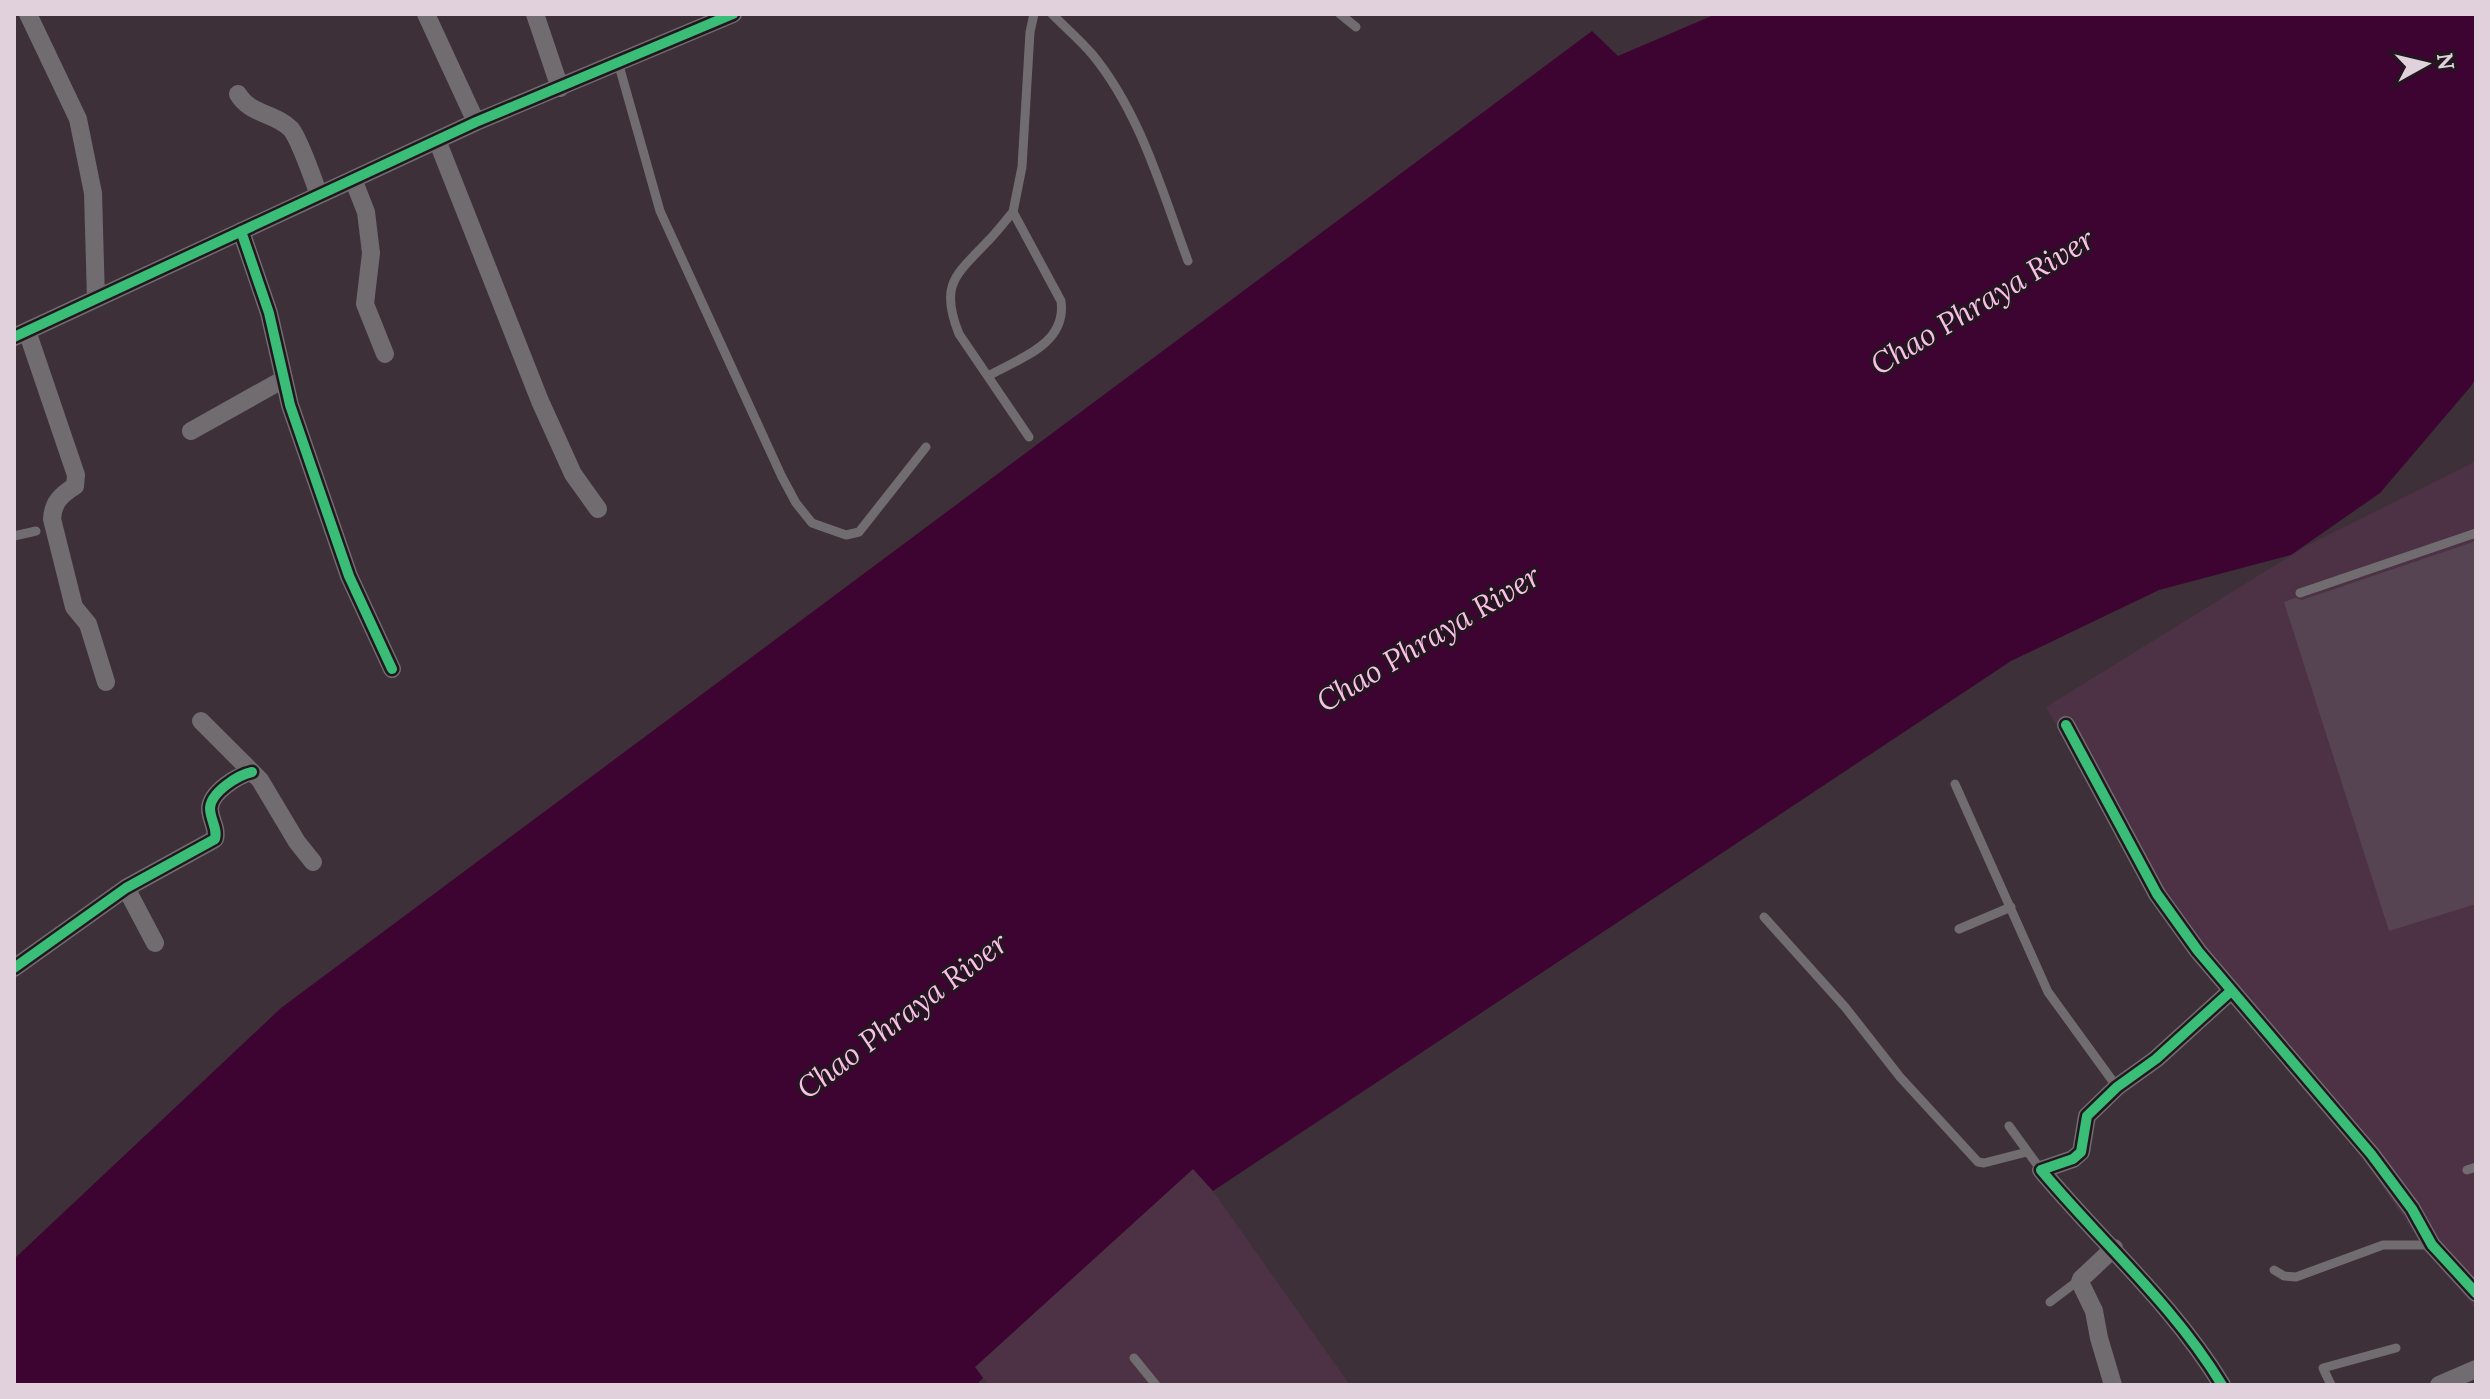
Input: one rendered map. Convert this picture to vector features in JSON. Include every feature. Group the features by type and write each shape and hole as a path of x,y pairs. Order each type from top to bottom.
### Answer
{"street":[{"path":"28,14 78,119 93,193 96,299"},
{"path":"426,14 476,122"},
{"path":"535,14 560,88"},
{"path":"106,682 88,624 74,607 52,519 53,507 60,496 75,486 76,475 20,334 476,122 732,14"},
{"path":"238,94 250,108 292,130 319,195"},
{"path":"437,140 540,401 573,474 598,509"},
{"path":"353,179 366,212 371,253 365,304 385,354"},
{"path":"241,231 269,313 290,405 349,576 392,669"},
{"path":"191,431 284,379"},
{"path":"201,721 260,780 297,842 313,862"},
{"path":"2066,725 2157,894 2198,951 2371,1154 2419,1220 2432,1245 2476,1293"},
{"path":"14,968 126,888 215,839 217,832 210,810 212,800 223,788 252,772"},
{"path":"126,888 155,943"},
{"path":"2222,1385 2191,1338 2114,1248 2075,1210 2041,1170 2073,1159 2081,1152 2087,1116 2231,991"},
{"path":"2113,1385 2094,1311 2081,1287 2081,1279 2114,1248"},
{"path":"2439,1385 2476,1369"}],"lane":[{"path":"1029,437 959,334 952,315 950,295 956,277 969,259 1013,212 1022,167 1030,32 1034,14"},
{"path":"1052,14 1092,54 1124,102 1151,161 1188,261"},
{"path":"1340,14 1356,27"},
{"path":"618,62 660,211 796,503 812,523 831,532 846,535 859,532 926,447"},
{"path":"988,376 1049,341 1059,329 1063,314 1061,301 1013,212"},
{"path":"14,536 36,531"},
{"path":"2300,593 2476,533"},
{"path":"1955,784 2048,992 2117,1087"},
{"path":"1959,929 2011,907"},
{"path":"1764,917 1845,1007 1900,1077 1978,1162 2027,1152"},
{"path":"2009,1126 2041,1170"},
{"path":"2274,1270 2284,1276 2296,1277 2383,1245 2432,1245"},
{"path":"2050,1302 2081,1279"},
{"path":"2331,1385 2323,1368 2396,1348"},
{"path":"1134,1358 1156,1385"}],"shaded area":[{"path":"2476,461 2476,1309 2427,1252 2337,1120 2173,931 2046,707 2306,546"},
{"path":"1193,1168 1213,1191 1350,1385 989,1385 975,1367"}],"water":[{"name":"Chao Phraya River","path":"1716,14 2476,14 2476,376 2472,385 2380,493 2291,555 2159,590 2011,661 1213,1191 1193,1169 975,1367 983,1378 976,1385 14,1385 14,1259 281,1008 1592,31 1618,56"}],"building":[{"path":"2476,541 2476,904 2389,931 2284,602 2295,598 2302,600"}],"cycle path":[{"path":"14,337 476,122 733,14"},
{"path":"241,231 269,313 290,405 349,576 392,669"},
{"path":"2066,725 2157,894 2198,951 2371,1154 2412,1209 2432,1245 2476,1293"},
{"path":"14,968 126,888 215,839 210,812 215,796 226,785 252,772"},
{"path":"2222,1385 2203,1355 2159,1300 2041,1170 2073,1159 2081,1152 2087,1116 2231,991"}]}
